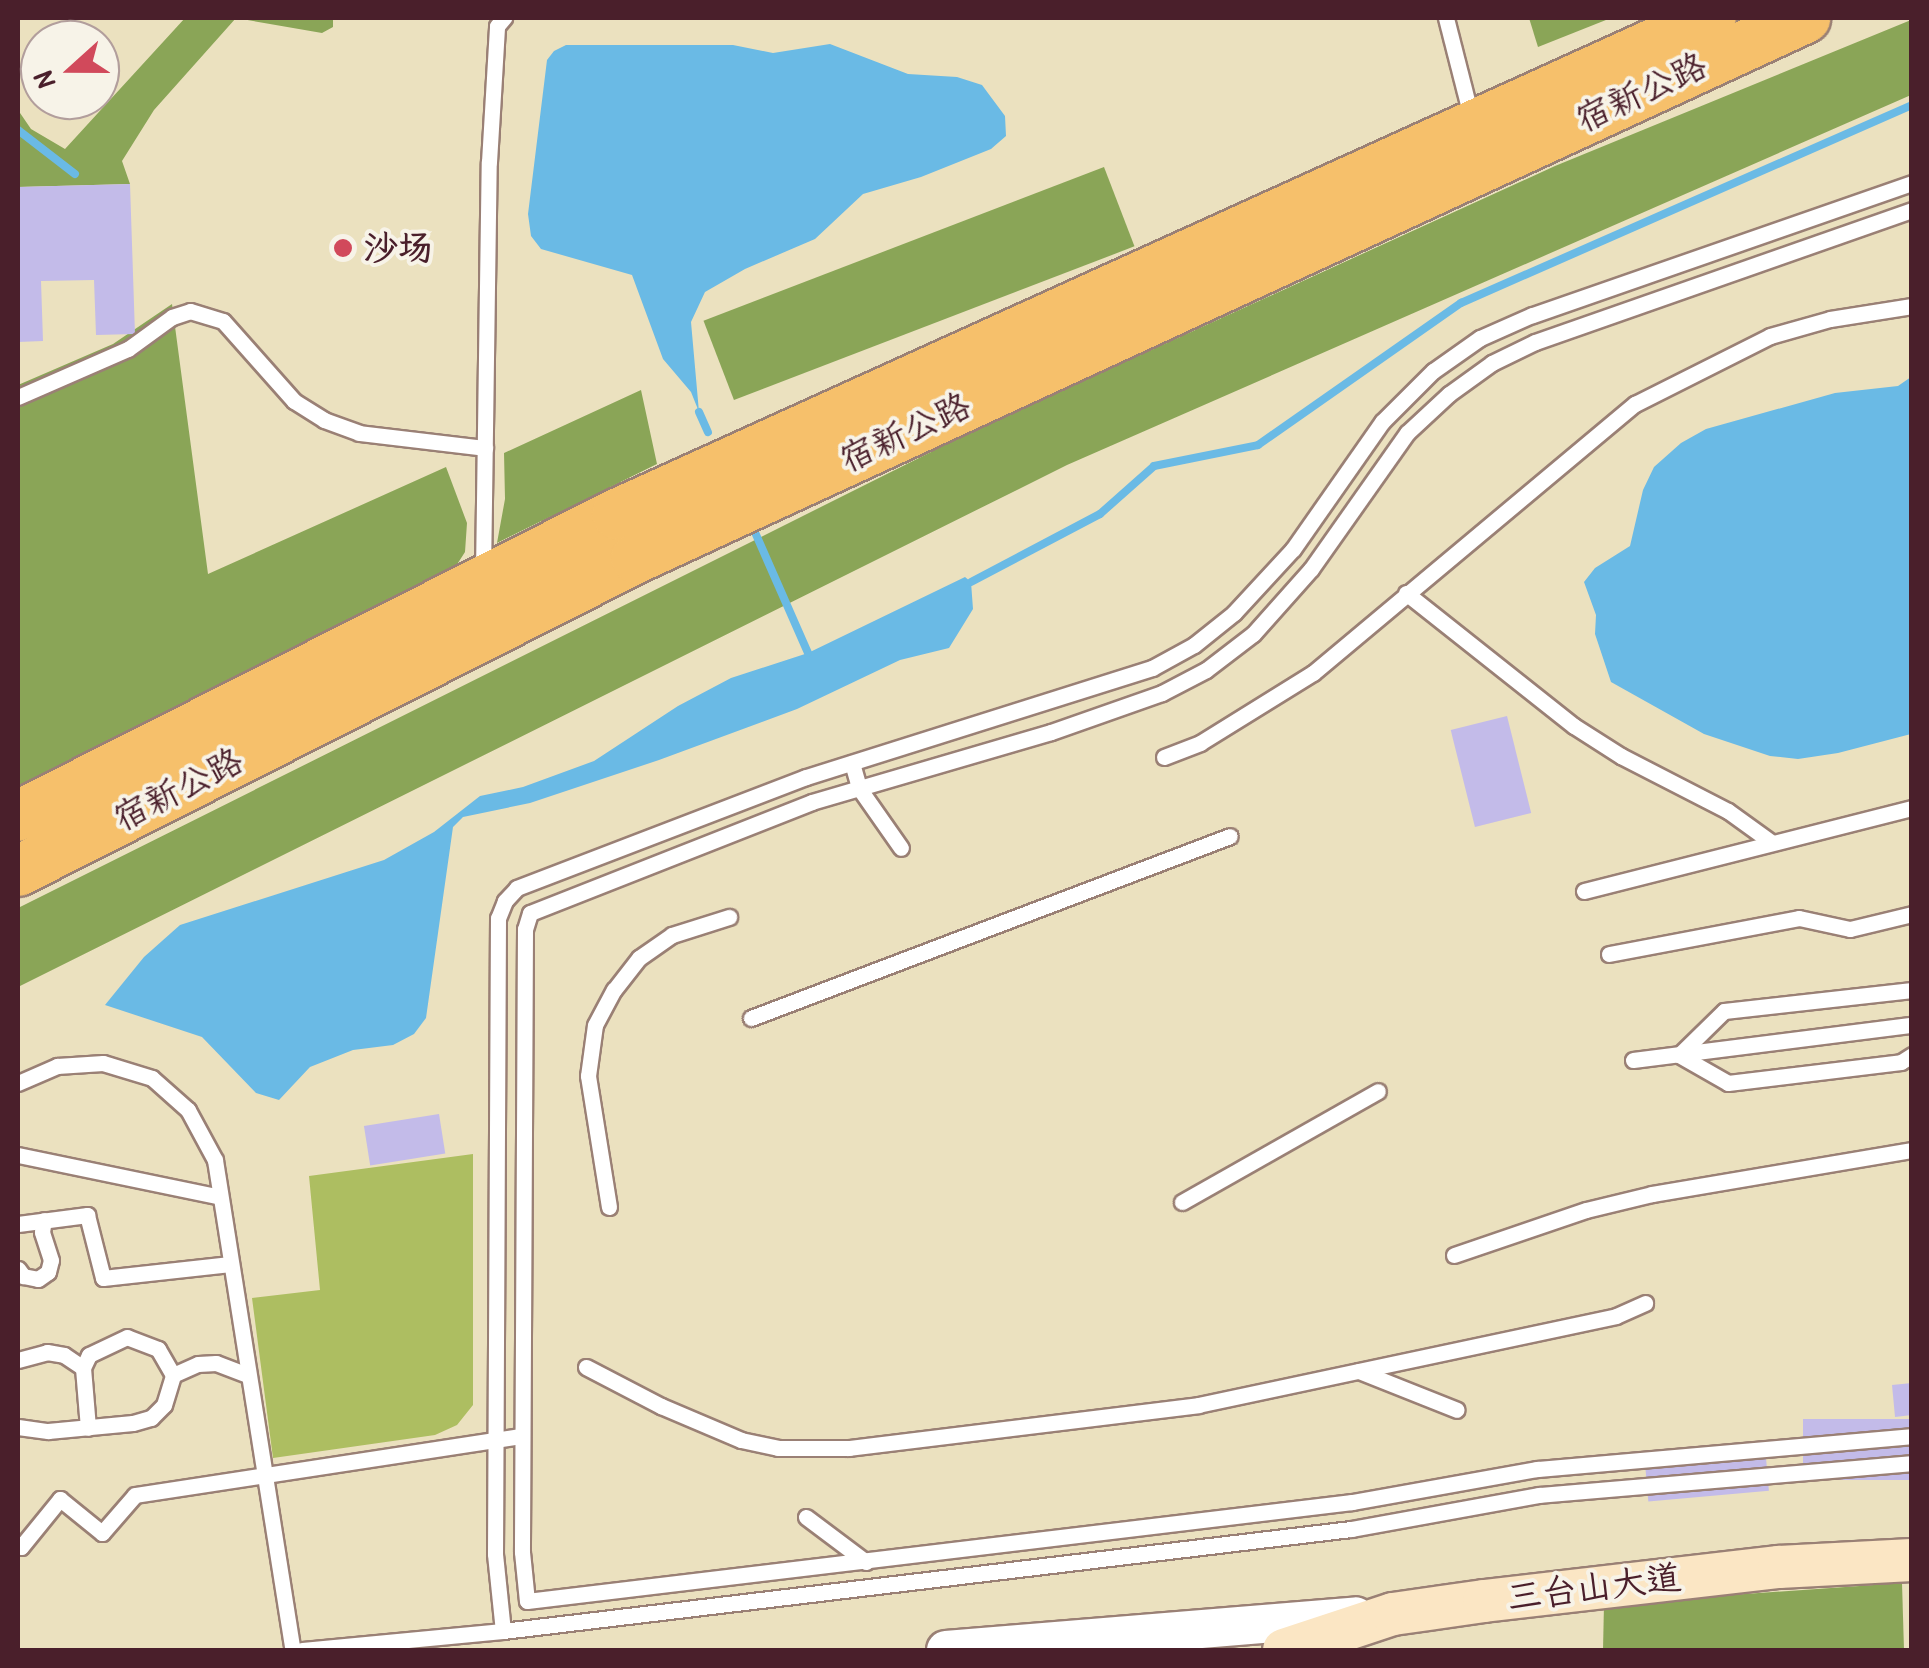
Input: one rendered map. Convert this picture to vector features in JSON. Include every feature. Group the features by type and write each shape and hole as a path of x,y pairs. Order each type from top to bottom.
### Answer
{"highway":[{"name":"宿新公路","path":"18,816 635,506 1711,18"},
{"name":"宿新公路","path":"18,870 636,558 1804,18"}],"main road":[{"name":"三台山大道","path":"1284,1650 1393,1614 1613,1584 1780,1567 1912,1560"}],"street":[{"path":"946,1650 1393,1614"}],"lane":[{"path":"482,582 489,162 497,26 504,18"},
{"path":"1446,18 1473,126"},
{"path":"503,1631 495,1554 494,1441 498,918 504,901 536,878 852,763 1152,668 1194,645 1234,613 1293,549 1382,422 1434,371 1480,338 1532,314 1912,183"},
{"path":"1912,210 1536,342 1492,363 1449,394 1408,433 1311,569 1253,634 1206,670 1162,693 1051,732 812,802 530,913 525,929 522,1436 527,1601 1352,1502 1536,1469 1912,1436"},
{"path":"1164,757 1200,743 1313,672 1635,404 1770,336 1830,320 1912,306"},
{"path":"18,397 128,349 172,317 190,311 223,321 294,402 324,420 359,434 485,448"},
{"path":"1406,593 1574,726 1621,756 1728,811 1771,842"},
{"path":"852,763 859,788 901,848"},
{"path":"1584,891 1912,808"},
{"path":"751,1018 1230,836"},
{"path":"1608,954 1798,918 1850,928 1912,914"},
{"path":"608,1206 588,1076 595,1025 614,990 639,958 672,935 728,917"},
{"path":"1679,1055 1724,1011 1912,990"},
{"path":"1632,1060 1912,1025"},
{"path":"1679,1055 1728,1083 1901,1062 1912,1055"},
{"path":"18,1083 56,1066 103,1063 152,1078 188,1110 214,1160 262,1478 293,1650"},
{"path":"1182,1202 1378,1091"},
{"path":"1454,1255 1586,1210 1652,1194 1912,1150"},
{"path":"18,1156 220,1197"},
{"path":"18,1224 87,1215 103,1278 230,1264"},
{"path":"19,1278 38,1279 48,1272 51,1260 42,1232 44,1220"},
{"path":"586,1367 661,1406 741,1440 778,1448 848,1448 1198,1405 1616,1316 1644,1303"},
{"path":"18,1427 48,1432 88,1428 151,1418 164,1405 173,1375 158,1348 127,1337 89,1354 82,1368 88,1428"},
{"path":"18,1360 47,1352 82,1368"},
{"path":"173,1375 198,1364 216,1363 247,1374"},
{"path":"1359,1371 1456,1410"},
{"path":"18,1544 22,1546 60,1499 102,1533 135,1495 522,1436"},
{"path":"302,1650 503,1631 1352,1529 1539,1495 1912,1463"},
{"path":"806,1518 866,1562"}],"green space":[{"path":"185,18 236,18 154,110 122,161 130,184 18,187 18,110 20,120 65,149 92,120 120,120 120,89"},
{"path":"236,18 333,18 333,27 322,33"},
{"path":"1529,18 1611,18 1538,47"},
{"path":"1911,20 1911,95 1067,465 18,987 18,908 965,435 1555,166"},
{"path":"1104,167 1134,246 734,400 703,321"},
{"path":"172,304 208,574 446,467 467,523 465,552 449,577 18,792 18,385 113,344"},
{"path":"641,390 657,464 497,543 505,499 504,453"},
{"path":"473,1154 473,1405 457,1425 435,1435 273,1458 252,1298 320,1290 309,1176"},
{"path":"1902,1583 1904,1650 1603,1650 1604,1604"}],"water":[{"path":"830,44 908,74 957,77 982,85 1005,116 1006,136 991,149 921,177 863,194 815,239 745,269 705,292 691,322 699,412 691,392 663,359 632,275 541,249 531,236 528,214 547,60 566,45 733,45 773,53"},
{"path":"1911,377 1911,734 1838,753 1798,759 1770,756 1704,734 1611,682 1584,582 1595,568 1630,546 1643,490 1654,467 1681,443 1706,429 1835,393 1898,386"},
{"path":"965,577 971,582 973,609 949,648 900,660 797,709 659,760 530,803 463,817 453,827 426,1018 414,1034 393,1045 353,1050 310,1067 279,1100 256,1093 202,1037 105,1005 144,957 180,925 384,860 434,832 480,796 523,787 594,761 678,706 731,678 808,653"}],"building":[{"path":"130,184 135,334 96,335 94,280 41,281 43,341 18,342 18,187"},
{"path":"1507,716 1531,813 1475,827 1451,730"},
{"path":"439,1114 445,1154 370,1165 364,1126"},
{"path":"1912,1383 1912,1415 1895,1417 1892,1385"},
{"path":"1803,1419 1912,1419 1912,1480 1803,1480"},
{"path":"1766,1458 1769,1491 1648,1501 1645,1469"}],"waterway":[{"path":"971,582 1100,514 1154,466 1258,445 1461,303 1912,105"},
{"path":"18,130 75,174"},
{"path":"699,412 708,432"},
{"path":"754,530 808,653"}],"place":[{"name":"沙场","path":"343,248"}]}
